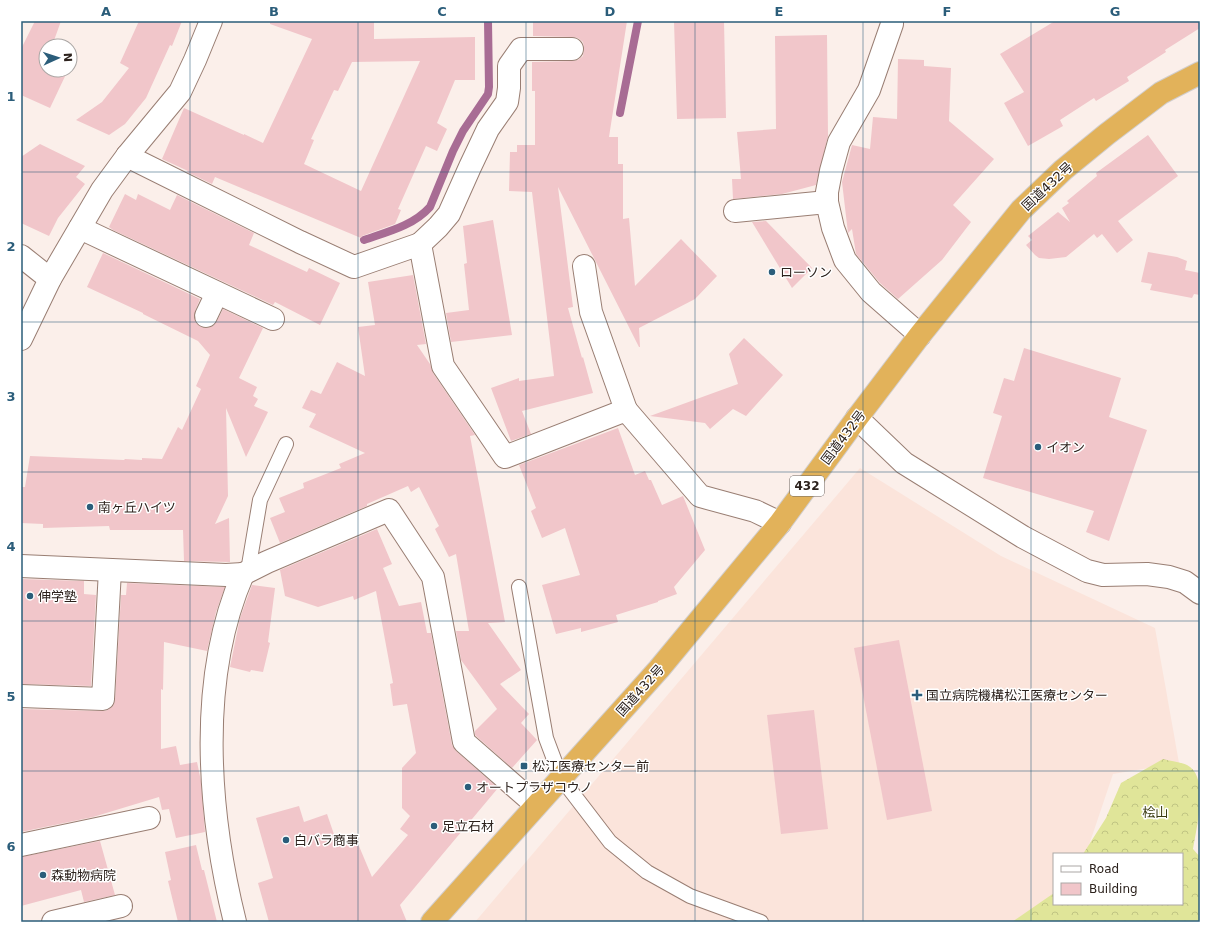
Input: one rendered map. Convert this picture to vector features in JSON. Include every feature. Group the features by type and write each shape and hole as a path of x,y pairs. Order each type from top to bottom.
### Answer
{"highway":[{"name":"国道432号","path":"432,922 659,670 780,523 920,335 1021,210 1063,170 1161,94 1200,73"}],"street":[{"path":"21,339 50,279 102,190 127,156 180,92 211,21"},
{"path":"892,21 887,42 869,90 838,142 830,171 827,202 833,228 845,260 871,292 920,335"},
{"path":"127,156 300,242 354,267 420,244 449,214 488,129 507,102 509,88 508,66 521,49 572,49"},
{"path":"735,211 827,202"},
{"path":"80,228 273,319"},
{"path":"420,244 444,366 505,457 626,410"},
{"path":"21,256 50,279"},
{"path":"584,266 591,312 626,410 700,496 755,511 780,523"},
{"path":"206,316 217,293"},
{"path":"857,418 904,463 1022,537 1087,571 1102,575 1147,574 1169,577 1185,582 1200,593"},
{"path":"21,566 226,575 243,574 267,562 389,510 433,577 464,742 536,805"},
{"path":"21,696 103,699 110,570"},
{"path":"235,922 223,867 213,792 212,718 214,686 225,626 243,574"},
{"path":"21,845 149,818"},
{"path":"53,922 121,906"}],"lane":[{"path":"243,574 249,565 260,500 286,444"},
{"path":"519,587 546,738 561,778 610,842 647,872 690,896 761,922"}],"shaded area":[{"name":"国立病院機構松江医療センター","path":"860,468 1001,556 1155,628 1179,763 1113,774 1086,853 1053,853 1053,905 1055,905 1075,922 475,922"}],"green space":[{"name":"桧山","path":"1163,759 1187,765 1194,771 1198,780 1200,791 1200,804 1193,849 1200,857 1200,922 1012,922 1053,894 1053,905 1183,905 1183,853 1084,853 1106,818 1121,783"}],"building":[{"path":"35,21 61,21 55,38 38,38 38,78 64,78 50,108 21,95 21,49"},
{"path":"139,21 182,21 172,46 170,45 146,98 125,124 109,135 76,120 102,102 129,68 120,63"},
{"path":"270,21 374,21 374,39 475,37 475,80 455,80 437,123 447,129 437,151 426,146 398,209 401,210 395,224 362,236 361,238 215,177 212,184 162,159 184,108 263,143 312,39 270,24","holes":["420,61 361,191 304,164 314,140 311,139 334,90 338,91 352,62"]},
{"path":"533,21 627,21 609,137 618,137 618,164 623,164 623,219 629,218 635,286 681,239 717,276 695,299 639,328 639,347 558,187 573,307 568,308 593,393 522,411 531,434 511,441 491,388 519,378 519,381 554,376 532,192 509,191 510,152 517,152 517,145 535,145 535,91 532,91 532,62 578,60 583,56 584,49 583,42 578,38 533,36"},
{"path":"674,21 724,21 726,118 677,119"},
{"path":"1055,21 1200,21 1200,28 1165,50 1166,52 1127,77 1129,81 1096,101 1094,98 1060,120 1063,126 1028,146 1004,103 1024,92 1000,54"},
{"path":"827,35 828,136 816,185 782,194 733,199 732,179 741,179 737,132 776,129 775,36"},
{"path":"898,59 924,60 924,66 951,68 949,121 994,159 953,205 971,222 942,260 898,299 880,283 856,254 852,229 848,233 842,182 852,145 870,149 873,117 897,119"},
{"path":"1148,135 1178,176 1118,221 1133,240 1117,253 1102,234 1097,238 1094,234 1066,257 1049,259 1039,258 1035,255 1026,245 1032,240 1028,236 1058,212 1070,222 1062,208 1069,203 1067,201 1097,176 1096,173"},
{"path":"40,144 85,166 76,177 85,184 58,218 49,236 21,223 21,157"},
{"path":"125,194 136,200 138,194 170,210 177,195 254,233 249,245 307,272 309,268 340,283 320,325 275,302 273,305 113,230 109,227"},
{"path":"493,220 512,335 451,342 446,313 469,310 464,264 467,263 463,226"},
{"path":"766,221 812,268 792,288 752,222"},
{"path":"1148,252 1177,257 1187,261 1185,270 1200,273 1200,295 1194,294 1192,298 1150,290 1152,284 1141,282"},
{"path":"103,253 200,299 194,317 196,323 201,327 207,328 213,326 223,309 263,328 239,378 257,387 253,396 258,399 254,406 268,412 246,457 226,408 228,496 215,524 229,518 230,562 184,561 183,530 110,530 109,526 43,528 43,524 21,523 21,487 25,487 30,456 124,460 142,460 142,458 162,459 178,427 182,430 201,389 196,386 210,355 198,341 87,287"},
{"path":"413,275 426,344 417,345 430,364 433,373 475,435 470,436 505,622 488,623 521,670 500,684 529,714 521,723 537,740 512,768 475,735 475,731 497,709 461,660 456,631 469,631 456,554 449,557 435,529 439,526 419,487 411,492 408,486 367,504 367,506 280,543 270,518 285,512 279,498 304,488 303,483 341,468 339,464 365,453 309,427 316,414 302,408 311,390 321,394 337,362 365,376 358,327 375,325 368,282"},
{"path":"744,338 783,375 746,416 733,409 710,429 705,423 650,416 738,384 729,354"},
{"name":"イオン","path":"1024,348 1121,378 1109,417 1147,430 1109,541 1086,532 1094,511 983,478 1002,416 993,413 1004,378 1014,381"},
{"path":"618,428 635,475 645,471 649,480 651,480 662,505 683,496 705,550 674,587 677,594 658,602 616,615 618,622 581,632 581,628 556,634 542,585 580,575 565,528 542,538 531,511 536,508 519,465"},
{"path":"377,529 392,564 383,568 399,606 421,602 427,633 431,633 452,745 456,751 498,788 400,905 407,922 269,922 258,883 273,878 256,818 299,806 304,822 327,814 338,846 356,839 372,877 408,835 400,829 410,816 402,808 402,768 416,753 407,704 393,706 390,684 393,683 376,591 354,600 353,596 318,607 285,596 280,570"},
{"path":"21,579 84,581 84,594 96,595 91,686 21,684"},
{"path":"127,583 225,587 216,612 207,651 164,642 163,690 161,689 161,749 176,746 180,765 197,762 201,781 205,832 176,838 169,809 162,810 159,797 93,817 21,832 21,709 103,711 108,710 113,706 115,700 121,595 126,595"},
{"path":"252,585 275,588 268,642 270,643 263,672 251,670 250,672 230,667 240,618"},
{"path":"899,640 932,811 887,820 854,648"},
{"path":"814,710 828,829 781,834 767,715"},
{"name":"森動物病院","path":"100,841 115,895 84,902 81,890 21,906 21,857"},
{"path":"196,845 217,922 178,922 168,881 171,880 165,852"}],"waterway":[{"path":"364,240 408,224 423,214 430,207 453,151 463,131 488,94 488,21"},
{"path":"620,113 638,21"}],"place":[{"name":"ローソン","path":"772,272"},
{"name":"イオン","path":"1038,447"},
{"name":"南ヶ丘ハイツ","path":"90,507"},
{"name":"伸学塾","path":"30,596"},
{"name":"国立病院機構松江医療センター","path":"917,695"},
{"name":"松江医療センター前","path":"524,766"},
{"name":"オートプラザコウノ","path":"468,787"},
{"name":"足立石材","path":"434,826"},
{"name":"白バラ商事","path":"286,840"},
{"name":"森動物病院","path":"43,875"}]}
